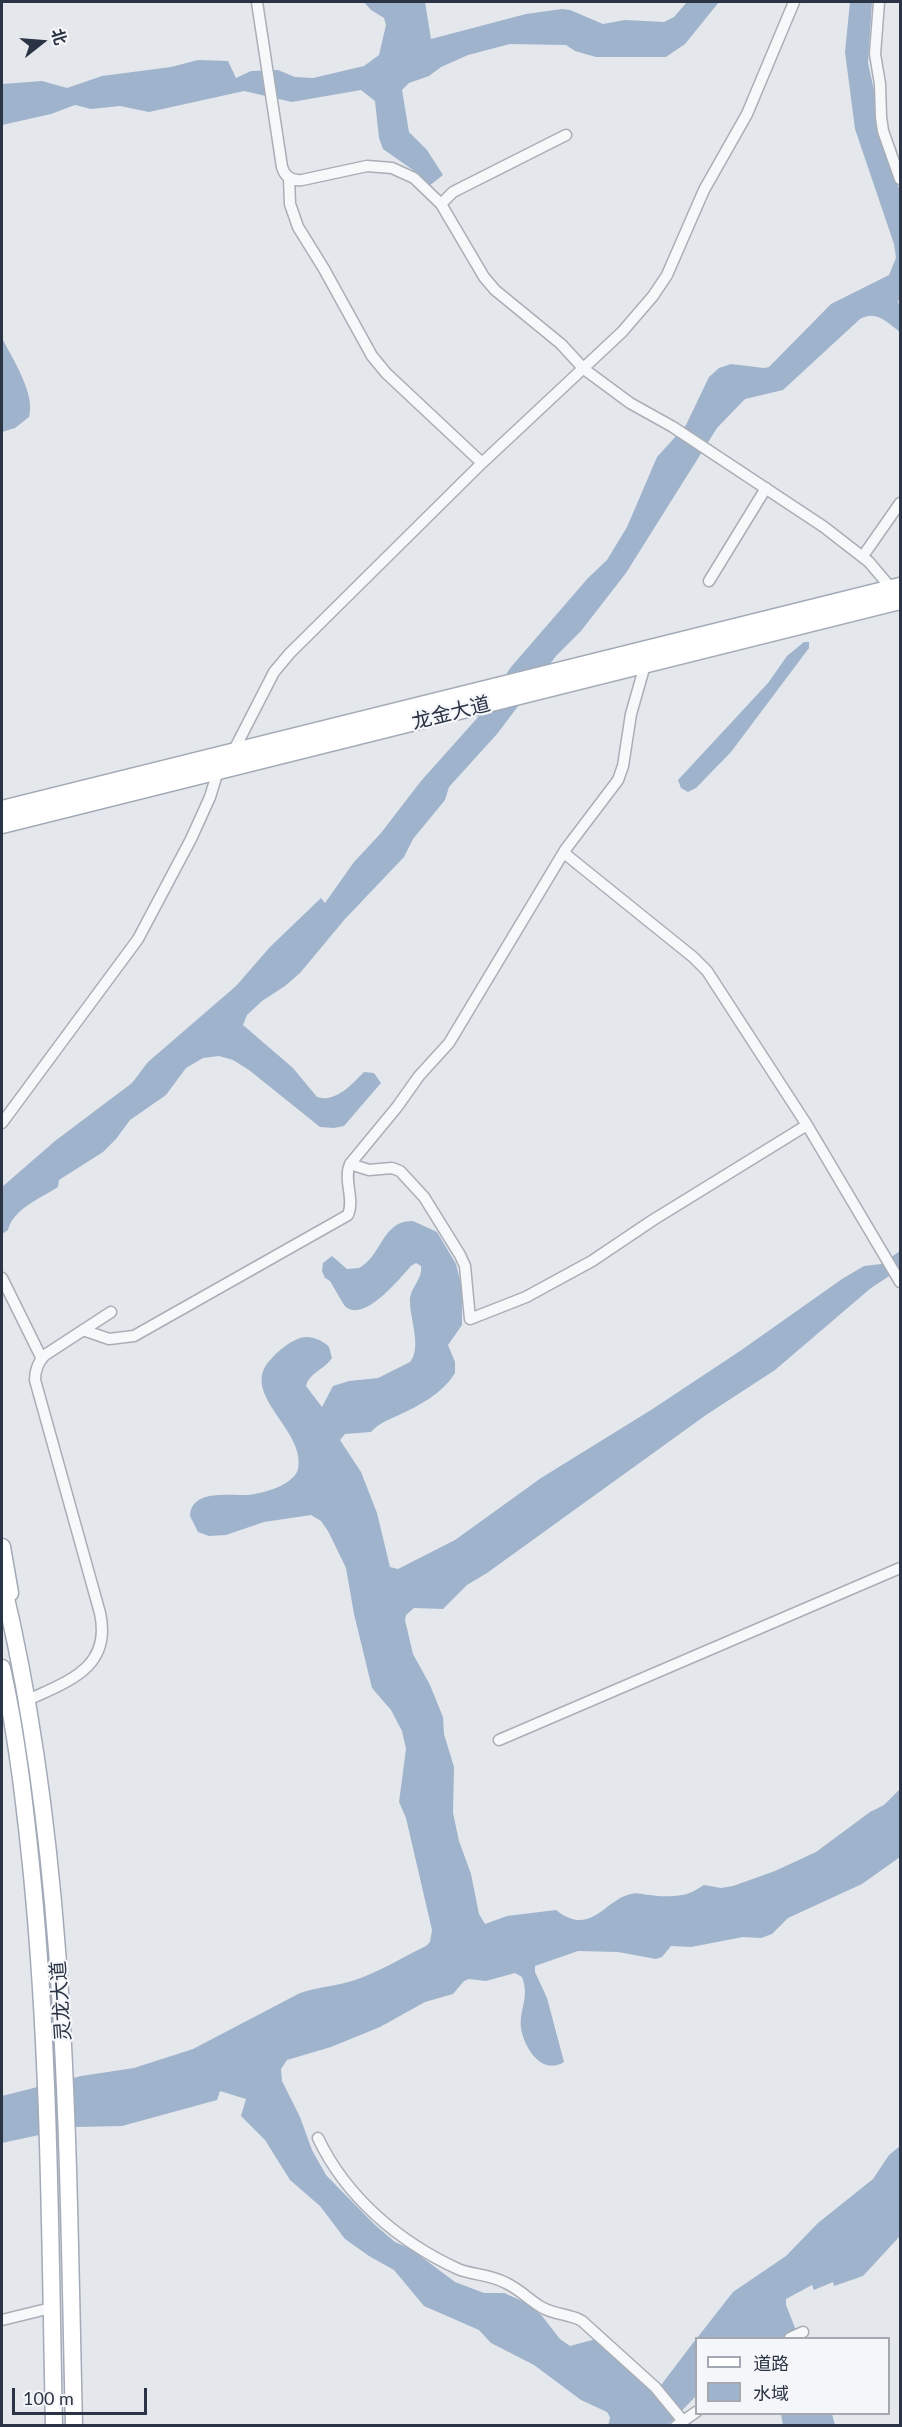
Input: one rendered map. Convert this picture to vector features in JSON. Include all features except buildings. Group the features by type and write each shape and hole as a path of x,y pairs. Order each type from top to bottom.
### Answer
{"main road":[{"name":"龙金大道","path":"2,809 491,687 645,665 898,597"},
{"name":"龙金大道","path":"2,825 486,704 559,678 898,597"},
{"path":"2,1546 21,1668"},
{"name":"灵龙大道","path":"2,1581 28,1700 57,1930 65,2061 74,2426"},
{"name":"灵龙大道","path":"2,1668 5,1704 21,1786 37,1931 45,2067 54,2426"}],"street":[{"path":"257,2 282,167 289,178 290,204 298,227 372,356 386,373 482,463"},
{"path":"233,752 274,672 290,653 482,463 584,369 653,297 667,275 704,189 747,114 794,2"},
{"path":"879,2 874,54 880,84 881,117 883,131 900,179"},
{"path":"441,204 453,192 566,135"},
{"path":"289,178 302,180 367,166 392,168 414,178 441,204 484,277 495,290 561,344 584,369 630,403 673,428 824,527 863,556 898,597"},
{"path":"709,581 766,488"},
{"path":"863,556 900,503"},
{"path":"83,1330 110,1339 134,1336 343,1220 348,1215 351,1208 346,1171 350,1164 419,1076 449,1043 564,853 620,776 631,714 645,665"},
{"path":"2,1123 138,939 191,839 210,797 218,771"},
{"path":"564,853 700,963 713,979 807,1125 899,1279"},
{"path":"350,1164 369,1170 386,1167 394,1169 424,1197 465,1266 470,1319 526,1297 592,1261 653,1220 807,1125"},
{"path":"2,1278 42,1359"},
{"path":"28,1700 83,1671 96,1657 102,1635 100,1613 35,1380 35,1371 42,1359 111,1312"},
{"path":"499,1740 900,1568"},
{"path":"318,2138 348,2187 417,2249 461,2270 494,2277 524,2292 543,2308 572,2315 582,2321 655,2387 681,2424 695,2413"},
{"path":"2,2320 51,2308"},
{"path":"792,2337 803,2332"}],"water":[{"path":"364,2 425,2 431,39 526,14 562,9 570,10 603,24 625,20 664,22 674,17 687,2 719,2 685,44 666,57 596,57 575,51 566,45 510,44 468,55 441,67 429,76 409,83 402,90 409,132 427,150 443,175 429,186 413,170 383,149 379,138 375,101 361,90 292,102 244,91 149,112 120,106 91,109 75,105 51,114 2,125 2,84 42,81 67,88 102,76 171,67 198,60 228,61 236,78 251,71 278,70 295,77 313,78 364,66 379,55 386,25 384,18 371,10"},
{"path":"850,2 872,2 868,63 876,99 878,132 900,191 900,297 898,302 900,332 886,321 876,317 860,319 783,390 745,399 717,428 626,573 581,631 556,656 497,734 449,787 445,800 413,839 404,857 345,919 300,973 247,1015 243,1025 293,1068 317,1097 337,1095 364,1072 374,1073 381,1083 344,1126 320,1127 249,1070 233,1060 219,1056 203,1058 186,1068 166,1095 130,1120 103,1152 59,1180 58,1187 22,1210 8,1230 2,1234 2,1187 55,1141 132,1083 148,1062 236,986 270,947 321,898 325,903 354,862 479,716 511,667 588,578 607,560 627,527 657,457 686,425 709,377 719,368 731,364 769,367 831,304 889,275 896,258 894,244 855,129 845,52"},
{"path":"2,338 22,376 30,408 29,417 15,428 2,432"},
{"path":"804,642 809,642 809,648 731,752 696,788 688,792 681,788 678,780 768,683 787,656"},
{"path":"413,1221 437,1232 456,1264 462,1288 462,1325 448,1345 455,1362 455,1373 444,1387 423,1403 384,1422 371,1432 345,1434 340,1440 361,1472 377,1513 390,1567 398,1569 455,1540 541,1478 651,1410 842,1279 864,1266 881,1264 900,1251 900,1269 871,1288 775,1370 706,1415 487,1573 467,1585 443,1609 414,1608 406,1615 405,1620 413,1654 430,1685 443,1717 444,1734 454,1767 453,1813 459,1841 471,1874 479,1914 485,1924 507,1916 556,1910 568,1918 588,1919 622,1897 631,1894 677,1896 688,1894 704,1885 721,1888 733,1886 775,1871 816,1852 870,1812 884,1805 900,1789 900,1857 862,1884 788,1918 772,1934 761,1938 743,1937 691,1947 671,1946 662,1957 656,1959 618,1952 578,1951 535,1966 535,1972 547,1998 564,2062 556,2065 542,2063 535,2058 526,2044 521,2028 525,1991 522,1977 515,1973 486,1981 469,1979 464,1981 453,1994 425,2002 380,2027 331,2047 287,2060 281,2069 282,2081 300,2117 312,2150 326,2175 395,2242 411,2249 455,2282 484,2293 504,2293 529,2304 560,2339 570,2346 596,2339 655,2393 695,2340 695,2397 668,2425 606,2425 610,2417 607,2412 581,2400 534,2365 491,2343 479,2330 424,2306 394,2270 345,2239 320,2206 290,2180 265,2140 241,2116 246,2099 220,2091 217,2100 122,2126 76,2127 2,2143 2,2096 81,2076 134,2068 193,2049 300,1993 364,1977 430,1942 432,1930 406,1818 399,1802 406,1749 402,1731 391,1710 372,1688 354,1614 346,1568 328,1531 321,1521 311,1515 264,1522 226,1535 209,1536 198,1532 190,1516 192,1507 204,1498 261,1493 277,1488 295,1475 298,1469 298,1455 293,1440 267,1399 262,1385 263,1372 271,1359 284,1347 300,1338 308,1337 319,1340 329,1347 332,1358 310,1378 306,1386 322,1407 333,1386 349,1381 378,1378 410,1362 415,1349 415,1341 410,1297 420,1276 421,1266 416,1263 411,1266 390,1289 370,1305 352,1310 344,1305 322,1271 323,1263 332,1256 347,1269 359,1268 373,1255 388,1232 403,1222"},
{"path":"900,2146 900,2236 863,2276 834,2286 833,2282 814,2290 812,2285 786,2299 786,2305 799,2337 698,2337 733,2292 786,2256 818,2223 873,2179 889,2155"},
{"path":"781,2415 832,2415 835,2425 783,2425"}]}
